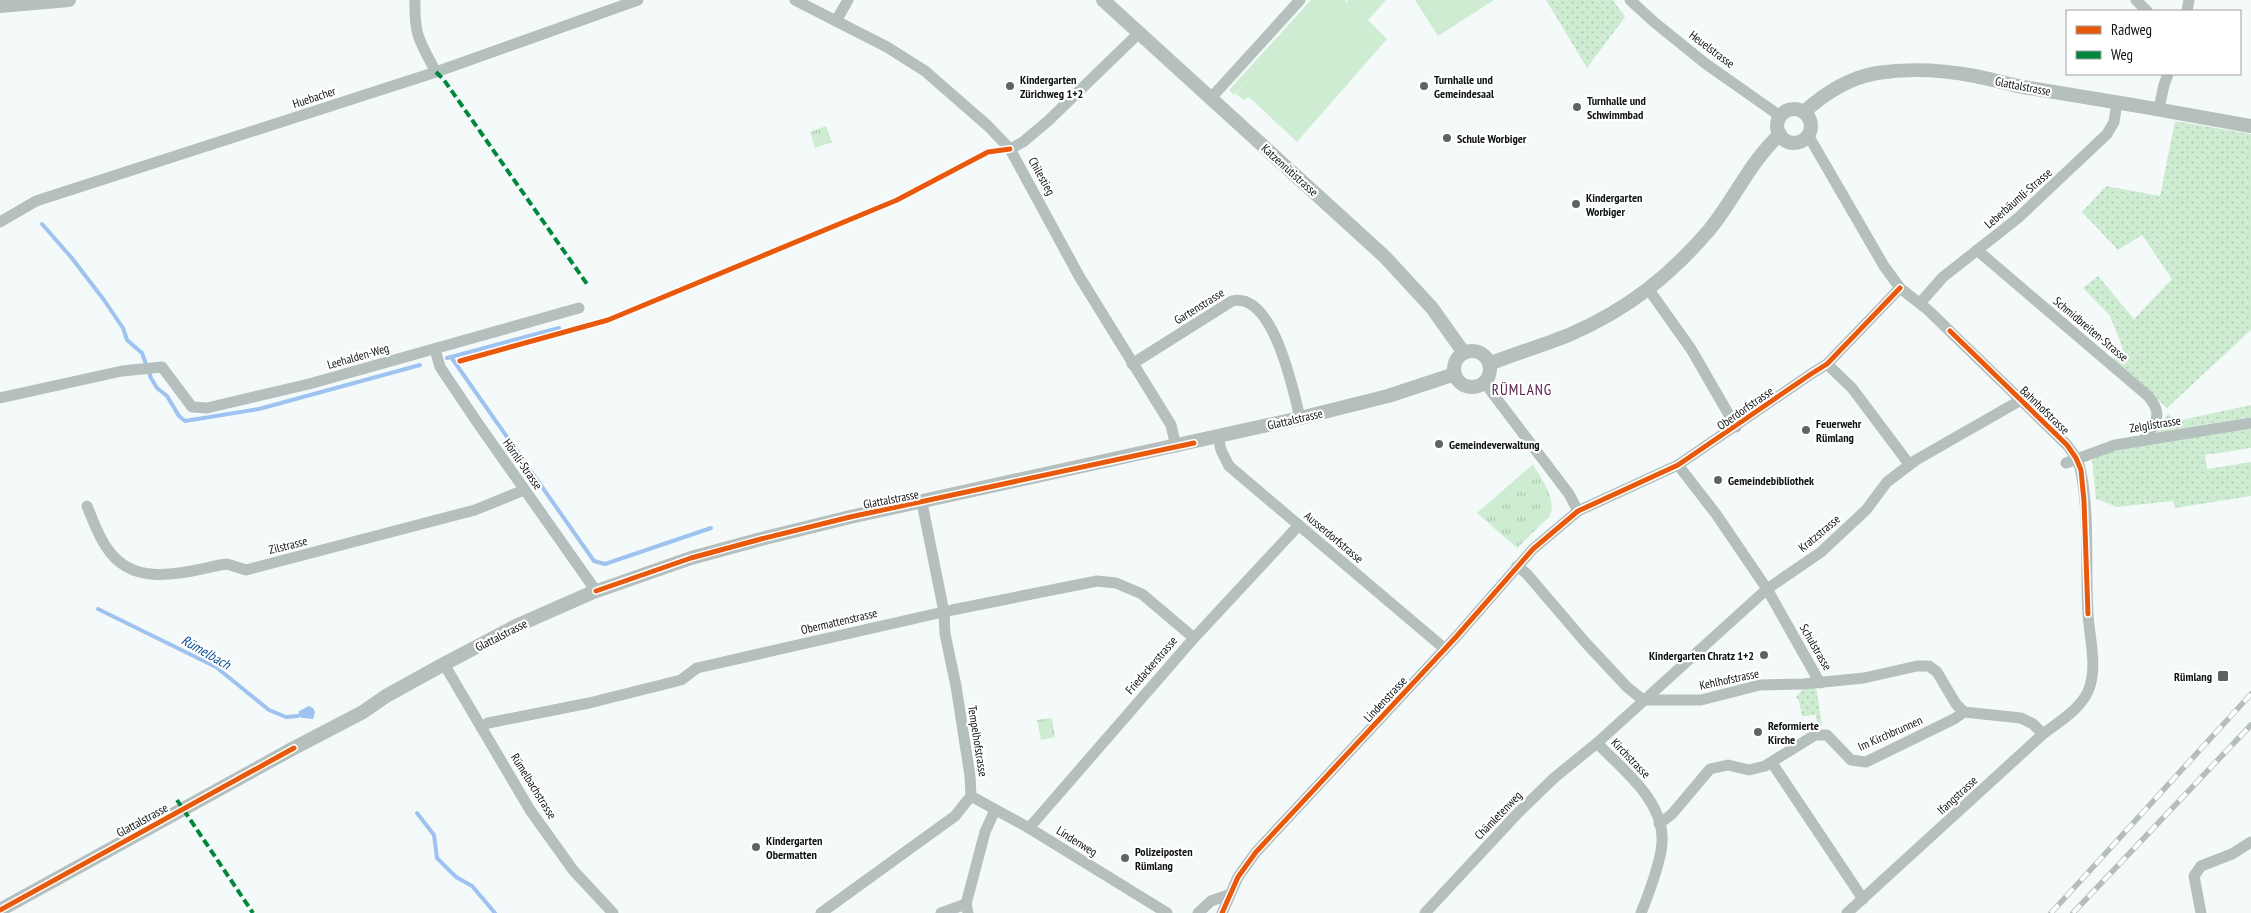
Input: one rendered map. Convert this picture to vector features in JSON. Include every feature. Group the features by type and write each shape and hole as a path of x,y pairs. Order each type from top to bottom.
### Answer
{"street":[{"path":"0,6 69,0"},
{"path":"415,0 414,19 417,37 436,72"},
{"name":"Huebacher","path":"0,222 36,200 436,72 638,0"},
{"name":"Chilestieg","path":"795,0 886,47 925,71 988,126 1010,149 1079,276 1171,425 1176,446"},
{"path":"836,21 848,0"},
{"name":"Katzenrütistrasse","path":"1103,0 1385,257 1432,308 1464,353"},
{"path":"1211,98 1300,0"},
{"name":"Heuelstrasse","path":"1630,0 1706,64 1780,116"},
{"path":"2136,0 2145,10"},
{"path":"1010,149 1023,142 1069,102 1139,33"},
{"name":"Glattalstrasse","path":"1804,112 1832,89 1874,74 1903,70 1933,70 1974,76 2018,86 2159,108 2251,126"},
{"path":"2159,108 2168,75"},
{"name":"Leberbäumli-Strasse","path":"1920,303 1943,277 2018,218 2107,134 2114,122 2117,102"},
{"path":"1792,109 1804,112 1811,125 1808,135 1804,139 1794,142 1785,140 1777,126 1780,116 1792,109"},
{"path":"1489,364 1571,334 1630,304 1650,290 1686,256 1711,226 1759,155 1780,134"},
{"name":"Bahnhofstrasse","path":"1808,135 1884,266 1900,288 1920,303 2067,445 2071,460 2081,470 2088,614 2093,672 2090,687 2085,698"},
{"name":"Schmidbreiten-Strasse","path":"1977,250 2148,396 2158,407 2156,420 2144,440"},
{"name":"Oberdorfstrasse","path":"1578,511 1678,465 1736,427 1826,364 1900,288"},
{"path":"1650,290 1691,349 1736,427"},
{"name":"Gartenstrasse","path":"1132,364 1232,300 1249,301 1280,343 1300,418"},
{"name":"Leehalden-Weg","path":"0,398 158,363 192,407 207,408 309,384 579,308"},
{"name":"Hörnli-Strasse","path":"435,349 440,367 596,591"},
{"path":"1476,352 1482,354 1489,364 1489,374 1479,386 1462,384 1455,374 1456,360 1464,353 1476,352"},
{"path":"1826,364 1852,388 1909,464"},
{"name":"Glattalstrasse","path":"0,910 363,712 386,696 444,664 516,626 596,591 726,548 850,517 922,503 1300,418 1388,396 1455,374"},
{"path":"1484,382 1569,494 1578,511"},
{"name":"Kratzstrasse","path":"1643,700 1767,589 1821,552 1866,510 1886,482 1909,464 2021,400"},
{"name":"Zelglistrasse","path":"2071,460 2115,445 2251,423"},
{"name":"Ausserdorfstrasse","path":"1218,437 1221,450 1229,466 1444,649"},
{"name":"Schulstrasse","path":"1678,465 1716,514 1767,589 1820,683 1864,678 1918,666 1929,666 1937,672 1956,704 1964,712"},
{"name":"Zilstrasse","path":"87,506 107,549 129,569 142,574 171,575 227,564 246,570 475,510 524,490"},
{"name":"Tempelhofstrasse","path":"922,503 944,612 945,634 958,695 970,776 971,796"},
{"name":"Lindenstrasse","path":"1222,913 1228,895 1238,877 1256,852 1444,649 1533,548 1578,511"},
{"name":"Friedackerstrasse","path":"1029,828 1194,638 1298,525"},
{"path":"1517,566 1527,574 1585,642 1627,687 1643,700"},
{"name":"Obermattenstrasse","path":"481,726 589,703 681,680 697,668 944,612 1090,582 1116,583 1142,594 1194,638"},
{"name":"Rümelbachstrasse","path":"444,664 530,810 573,870 613,913"},
{"name":"Kehlhofstrasse","path":"1643,700 1702,700 1760,685 1820,683"},
{"name":"Ifangstrasse","path":"1847,913 2043,734 2073,711 2085,698"},
{"name":"Kirchstrasse","path":"1641,913 1662,843 1659,824 1646,794 1597,743 1643,700"},
{"path":"1964,712 2021,718 2033,724 2043,734"},
{"name":"Im Kirchbrunnen","path":"1659,824 1672,814 1710,769 1728,765 1749,770 1772,763 1815,735 1827,735 1851,760 1866,762 1954,719 1964,712"},
{"name":"Chämletenweg","path":"1425,913 1517,814 1576,759 1597,743"},
{"path":"1772,763 1863,899"},
{"path":"821,913 955,816 971,796"},
{"name":"Lindenweg","path":"971,796 1029,828 1167,913"},
{"path":"940,913 967,909 985,832 995,810"},
{"path":"2201,913 2194,876 2201,866 2232,854 2251,842"},
{"path":"1198,913 1211,901 1228,895"}],"green space":[{"path":"1311,0 1345,0 1348,3 1347,0 1386,0 1368,20 1387,39 1297,142 1249,97 1244,100 1236,94 1251,77 1234,95 1229,90"},
{"path":"1415,0 1494,0 1438,36"},
{"path":"1546,0 1613,0 1625,17 1587,68"},
{"path":"2175,121 2251,134 2251,330 2167,408 2112,359 2123,349 2110,316 2083,288 2098,276 2134,319 2172,279 2142,235 2118,250 2082,212 2106,186 2160,196"},
{"path":"826,126 832,142 815,148 810,132"},
{"path":"2251,405 2251,417 2154,433 2168,414 2177,421"},
{"path":"2251,427 2251,448 2205,455 2207,469 2251,462 2251,496 2175,508 2173,501 2117,507 2096,499 2092,460 2115,449"},
{"path":"1533,464 1550,496 1552,509 1550,516 1517,548 1477,513"},
{"path":"1805,687 1816,687 1822,725 1818,728 1816,715 1802,716 1799,701 1796,697"},
{"path":"1052,718 1055,737 1041,740 1037,720"}],"water":[{"path":"309,706 315,712 313,719 298,716 299,711"}],"waterway":[{"path":"42,224 71,257 104,300 123,328 127,340 142,353 151,378 157,388 167,396 179,416 185,421 259,409 420,365"},
{"path":"451,357 559,328"},
{"path":"447,358 451,357 594,561 605,564 711,528"},
{"name":"Rümelbach","path":"98,609 216,667 269,710 286,717 298,716"},
{"name":"Rümelbach","path":"417,813 434,835 437,858 456,877 472,886 495,913"}],"railway":[{"path":"2051,913 2251,694"},
{"path":"2073,913 2251,725"}],"marked path":[{"path":"436,72 444,80 587,284"},
{"path":"177,800 253,913"}],"cycle path":[{"path":"460,361 608,320 897,200 988,152 1010,149"},
{"path":"1222,913 1238,877 1256,852 1456,637 1533,549 1578,511 1678,465 1827,364 1900,288"},
{"path":"1950,331 2067,445 2076,458 2081,470 2084,501 2088,614"},
{"path":"596,591 691,558 761,539 850,517 1194,443"},
{"path":"0,910 294,748"}],"place":[{"name":"Kindergarten Zürichweg 1+2","path":"1010,86"},
{"name":"Turnhalle und Gemeindesaal","path":"1424,86"},
{"name":"Turnhalle und Schwimmbad","path":"1577,107"},
{"name":"Schule Worbiger","path":"1447,138"},
{"name":"Kindergarten Worbiger","path":"1576,204"},
{"name":"Feuerwehr Rümlang","path":"1806,430"},
{"name":"Gemeindeverwaltung","path":"1439,444"},
{"name":"Gemeindebibliothek","path":"1718,480"},
{"name":"Kindergarten Chratz 1+2","path":"1764,655"},
{"name":"Rümlang","path":"2223,676"},
{"name":"Reformierte Kirche","path":"1758,732"},
{"name":"Kindergarten Obermatten","path":"756,847"},
{"name":"Polizeiposten Rümlang","path":"1125,858"}],"district":[{"name":"RÜMLANG","path":"1522,389"}]}
